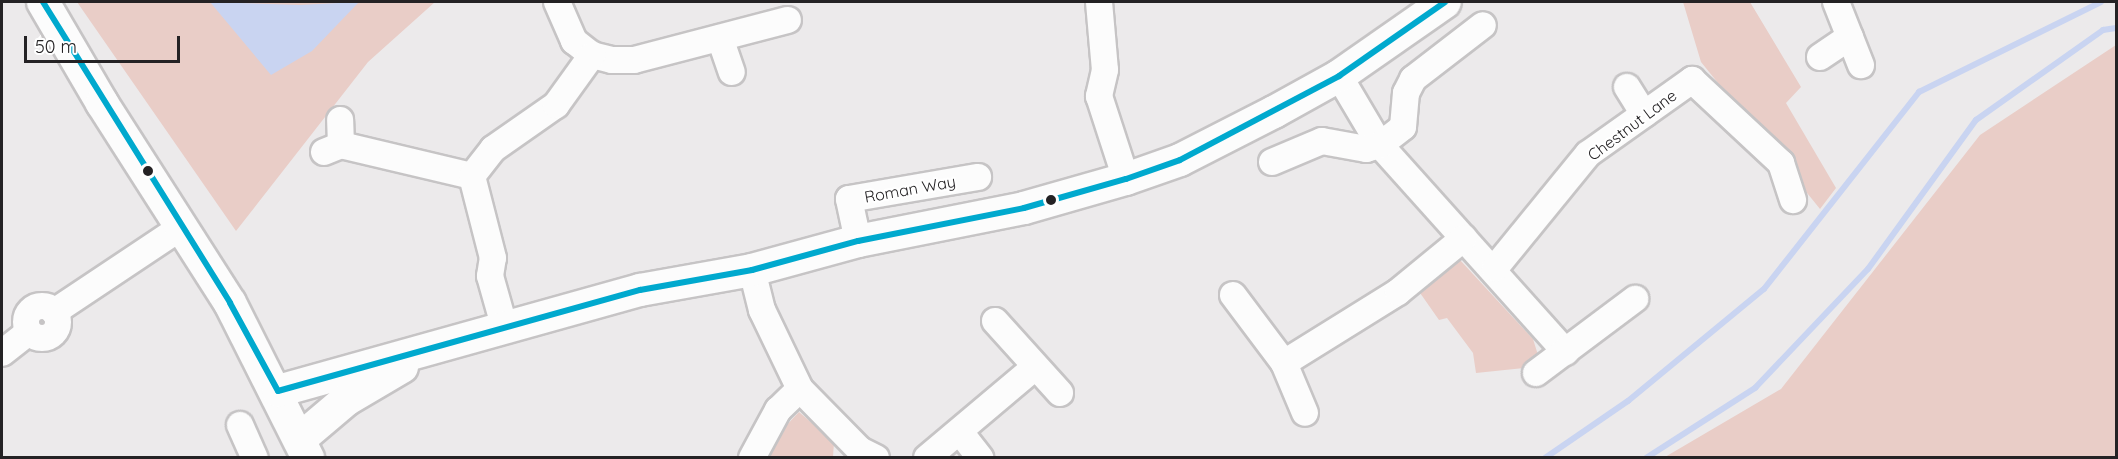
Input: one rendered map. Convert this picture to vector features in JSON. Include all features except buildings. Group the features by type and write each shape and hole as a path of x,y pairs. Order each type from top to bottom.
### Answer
{"street":[{"path":"43,2 102,104 183,226 278,391 304,448 346,400 425,352"},
{"path":"557,2 574,41 592,54 634,60 788,20"},
{"path":"1098,2 1105,70 1099,96 1126,179"},
{"path":"278,391 425,352 640,290 752,270 858,241 1024,208 1126,179 1180,160 1339,76 1445,2"},
{"path":"1836,2 1861,65"},
{"path":"1272,162 1322,141 1366,149 1380,146 1403,127 1406,93 1413,79 1483,25"},
{"path":"1820,57 1850,37"},
{"path":"720,38 732,72"},
{"path":"472,176 493,149 556,105 592,54"},
{"path":"1339,76 1380,146 1464,238 1495,268 1566,352"},
{"name":"Chestnut Lane","path":"1495,268 1588,154 1692,80 1781,163 1793,200"},
{"path":"1627,87 1644,114"},
{"path":"335,139 472,176"},
{"path":"472,176 493,258 490,276 505,329"},
{"name":"Roman Way","path":"858,241 849,199 978,177"},
{"path":"2,353 29,332 27,316 34,308 54,312 183,226"},
{"path":"1284,363 1398,292 1464,238"},
{"path":"752,270 762,310 800,390 864,455"},
{"path":"1233,295 1284,363 1305,413"},
{"path":"1536,372 1635,299"},
{"path":"995,321 1060,393"},
{"path":"927,458 1035,367"},
{"path":"752,458 778,410 800,390"},
{"path":"240,425 249,456"},
{"path":"960,432 980,458"}],"shaded area":[{"path":"77,2 435,2 368,62 236,231"},
{"path":"1683,2 1750,2 1801,87 1786,103 1836,188 1820,209 1701,62"},
{"path":"2116,45 2116,457 1665,457 1781,389 1980,135"},
{"path":"1460,260 1533,339 1538,355 1524,368 1476,373 1473,353 1447,318 1439,320 1418,290 1441,270"},
{"path":"799,412 834,442 833,457 769,458 781,431"}],"water":[{"path":"210,2 299,5 359,2 312,51 271,75"}],"waterway":[{"path":"1545,458 1628,401 1764,289 1919,92 2101,2"},
{"path":"1646,458 1755,388 1868,269 1976,120 2103,30 2116,28"}],"transit line":[{"path":"43,2 230,303 278,391 640,290 752,270 858,241 1024,208 1126,179 1180,160 1339,76 1445,2"}]}
